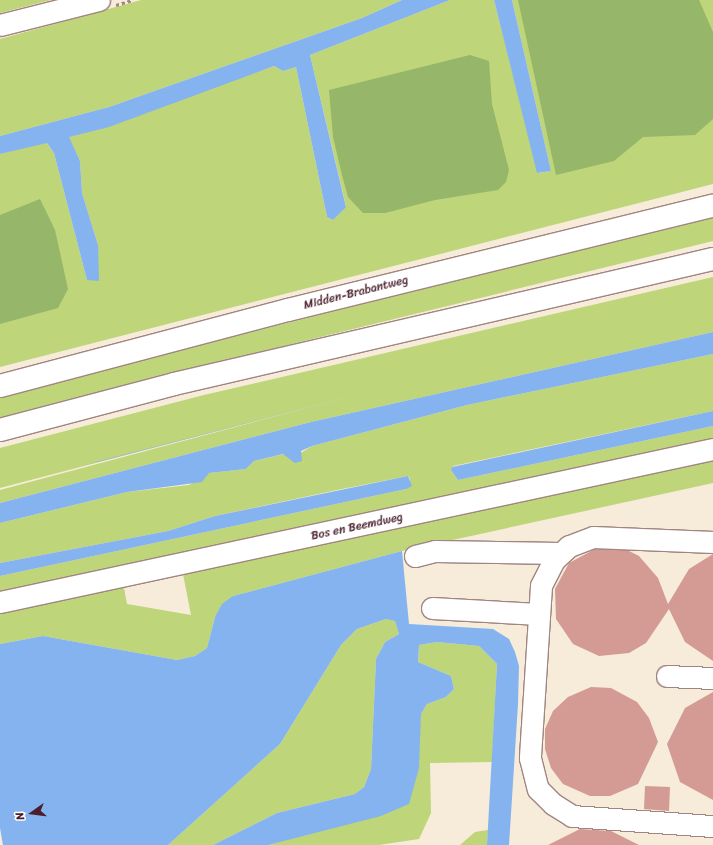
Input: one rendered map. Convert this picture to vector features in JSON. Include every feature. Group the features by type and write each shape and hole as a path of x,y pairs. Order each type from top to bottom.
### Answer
{"highway":[{"name":"Midden-Brabantweg","path":"0,386 288,310 713,206"},
{"path":"0,430 174,384 713,259"}],"street":[{"path":"0,25 99,0"},
{"name":"Bos en Beemdweg","path":"0,602 713,449"},
{"path":"713,542 593,537 576,542 560,553 542,581 530,758 538,789 553,804 578,818 713,826"},
{"path":"415,556 435,551 560,553"},
{"path":"432,608 539,614"},
{"path":"667,676 713,678"}],"green space":[{"path":"0,0 51,0 0,13"},
{"path":"141,0 402,0 362,18 109,107 0,136 0,39"},
{"path":"450,0 494,0 538,173 551,171 512,0 713,0 713,184 0,367 0,154 46,142 54,153 87,280 98,245 82,193 80,161 68,137 274,66 283,71 296,67 327,217 333,220 346,206 310,55"},
{"path":"518,0 699,0 713,32 713,119 695,135 643,137 614,161 556,175"},
{"path":"470,55 489,61 492,104 509,170 506,182 498,190 435,200 385,213 363,213 348,197 333,137 329,90"},
{"path":"40,199 55,230 68,289 58,308 0,324 0,215"},
{"path":"713,216 713,241 304,341 0,420 0,395"},
{"path":"713,277 713,332 311,422 0,503 0,490 359,394 0,488 0,448 204,395"},
{"path":"713,354 713,411 453,466 451,470 458,480 713,426 713,445 0,596 0,576 406,489 410,479 408,476 337,490 215,516 168,531 0,563 0,523 127,492 189,485 209,473 246,469 254,461 284,454 291,459 312,446 467,405"},
{"path":"713,454 713,483 402,551 233,596 215,617 207,648 195,656 177,660 43,636 0,644 0,610 147,577 148,582 124,588 127,604 191,615 183,574 152,581 151,577"},
{"path":"386,619 395,621 399,634 385,642 376,659 371,769 364,787 355,794 277,813 213,845 168,845 280,744 341,645 357,629"},
{"path":"437,642 479,646 497,664 492,762 430,763 431,813 419,839 379,845 268,845 330,827 419,735 421,714 427,704 446,697 454,689 451,676 418,662 419,645"},
{"path":"488,830 487,845 460,845 475,832"}],"water":[{"path":"402,0 450,0 310,55 346,207 333,220 327,217 296,67 283,71 274,66 109,127 69,137 80,161 82,193 98,245 99,281 87,280 54,153 47,143 0,154 0,136 109,107 362,18"},
{"path":"494,0 512,0 551,171 537,173"},
{"path":"713,332 713,354 467,405 312,446 301,451 302,461 295,463 283,454 254,461 246,469 209,473 202,482 127,492 0,523 0,503 311,422"},
{"path":"360,394 86,465 0,490 103,460"},
{"path":"713,411 713,426 458,480 451,470 452,467"},
{"path":"408,476 412,486 406,489 0,576 0,563 168,531 215,516"},
{"path":"402,551 409,624 493,629 509,639 515,652 519,666 518,704 509,845 487,845 497,664 479,646 437,642 419,645 418,662 451,676 454,689 446,697 427,704 421,714 419,768 409,804 381,816 268,845 213,845 277,813 355,794 364,787 371,769 376,659 385,642 399,634 395,621 386,619 357,629 341,645 280,744 168,845 3,845 0,828 0,644 43,636 177,660 195,656 207,648 215,617 222,604 233,596"}],"building":[{"path":"595,549 627,550 639,556 658,578 668,604 689,569 713,554 713,661 685,642 669,609 646,643 629,653 599,656 573,644 556,619 555,589 569,563"},
{"path":"591,687 611,688 637,702 649,718 658,742 638,784 610,796 590,796 563,784 551,768 545,749 545,729 553,711 568,697"},
{"path":"713,692 713,800 680,782 667,744 685,708"},
{"path":"645,786 670,787 669,811 644,809"},
{"path":"580,829 611,831 639,845 548,845"}]}
